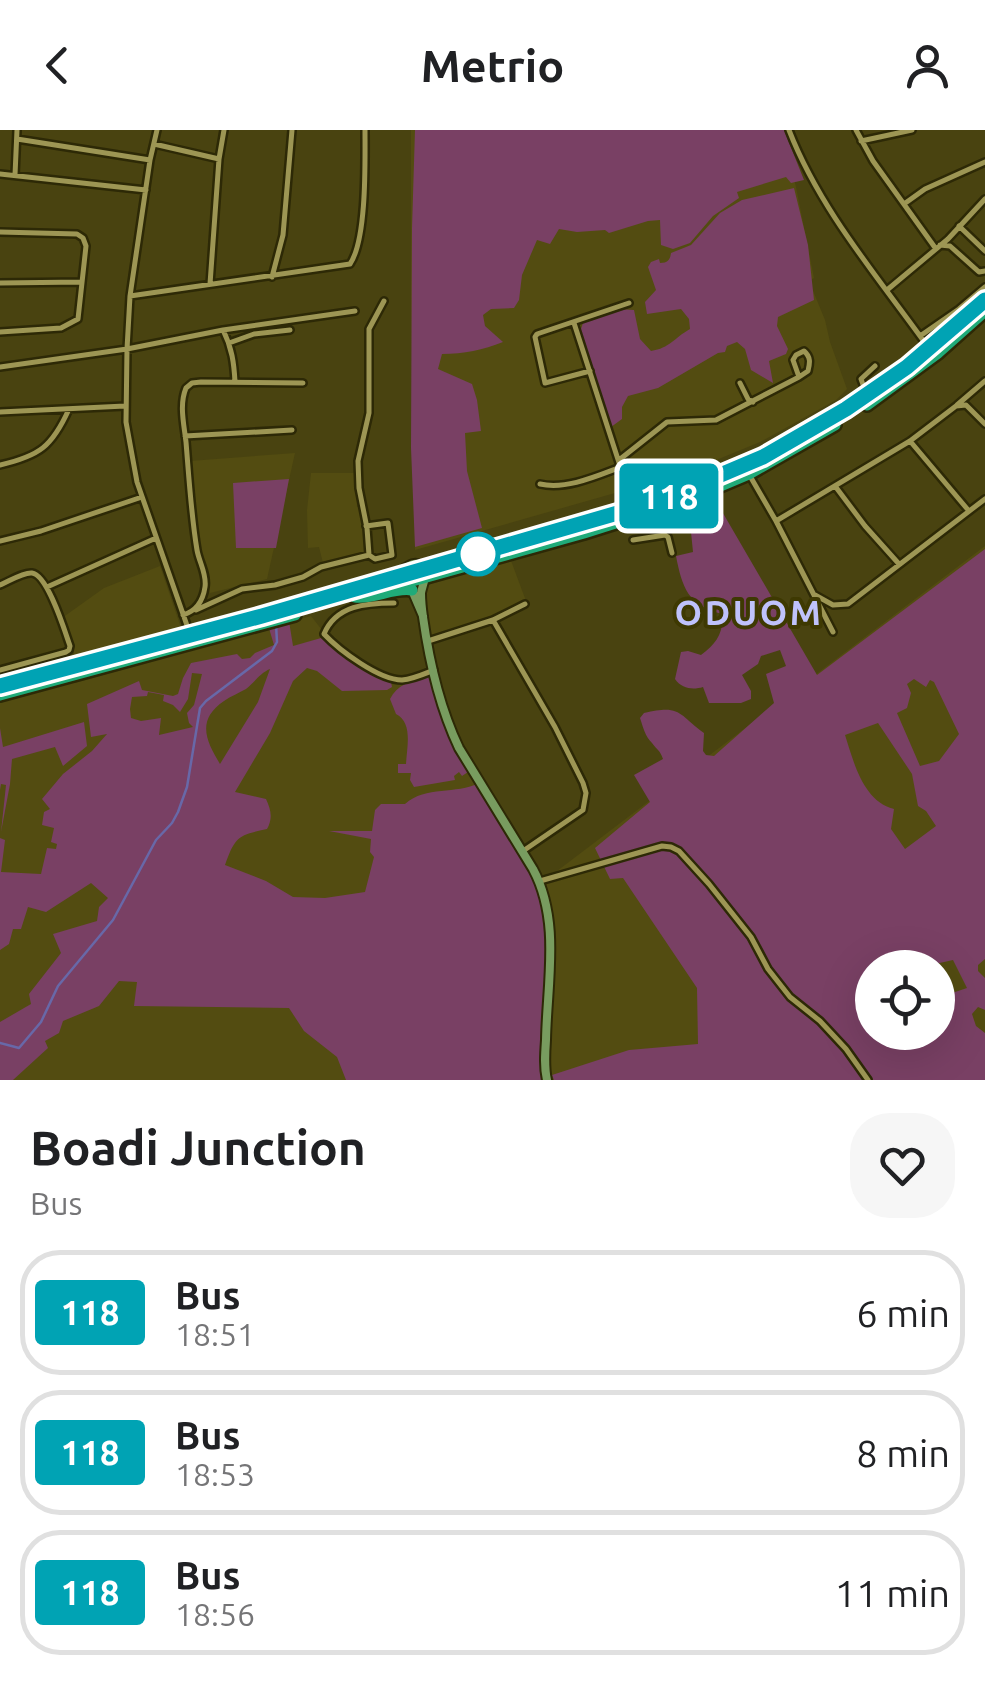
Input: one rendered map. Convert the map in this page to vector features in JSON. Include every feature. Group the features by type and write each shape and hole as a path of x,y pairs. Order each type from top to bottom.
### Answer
{"highway":[{"path":"0,694 407,583 422,570 634,509 721,476 763,457 868,396 985,300"},
{"path":"422,570 658,511 749,474 885,393 985,311"},
{"path":"0,686 190,634 407,583"}],"street":[{"path":"15,175 17,130"},
{"path":"157,130 130,296 125,406 130,456 190,634"},
{"path":"210,284 224,130"},
{"path":"272,277 284,235 292,130"},
{"path":"130,296 344,266 352,261 364,193 366,130"},
{"path":"789,130 819,192 929,349"},
{"path":"856,130 873,161 938,247"},
{"path":"861,140 912,130"},
{"path":"17,139 150,160"},
{"path":"154,144 219,159"},
{"path":"904,204 925,189 985,162"},
{"path":"0,174 146,190"},
{"path":"887,290 985,200"},
{"path":"960,226 985,250"},
{"path":"0,232 77,234 86,246 79,315 73,323 61,328 0,332"},
{"path":"978,244 985,238"},
{"path":"938,247 950,246 979,272 985,271"},
{"path":"0,283 82,282"},
{"path":"920,336 985,287"},
{"path":"369,556 358,461 369,413 369,329 384,300"},
{"path":"590,370 544,381 536,334 628,304"},
{"path":"0,367 355,311"},
{"path":"574,323 634,509"},
{"path":"223,330 230,343 235,382"},
{"path":"230,343 254,334 290,330"},
{"path":"540,484 572,483 620,463 667,422 716,420 752,402 799,376 808,371 809,355 804,351 793,360 799,376"},
{"path":"868,396 860,382 875,366"},
{"path":"776,521 910,441 985,381"},
{"path":"193,612 205,590 206,577 198,557 194,528 182,410 186,388 201,382 303,383"},
{"path":"740,383 752,402"},
{"path":"956,406 966,405 985,424"},
{"path":"0,412 125,406"},
{"path":"0,465 32,457 62,426 69,410"},
{"path":"185,436 292,430"},
{"path":"910,441 969,511"},
{"path":"749,474 833,632"},
{"path":"835,486 900,564"},
{"path":"0,541 142,496"},
{"path":"815,595 833,605 848,604 985,498"},
{"path":"183,615 242,590 274,585 321,567 393,554 388,524 366,526"},
{"path":"633,540 665,535 672,554"},
{"path":"46,588 156,538"},
{"path":"422,570 423,616 450,726 540,881 548,909 547,1080"},
{"path":"0,585 33,573 46,588 70,650 0,670"},
{"path":"407,583 423,616"},
{"path":"394,603 352,607 333,620 324,634 364,665 392,679 434,670"},
{"path":"428,641 493,620 524,604"},
{"path":"493,620 555,727 586,793 584,810 523,851"},
{"path":"540,881 662,846 678,850 752,938 768,969 790,997 820,1021 868,1080"}],"shaded area":[{"path":"411,130 781,130 814,278 809,281 847,389 836,400 760,442 692,470 631,492 622,491 415,550"},
{"path":"415,130 784,130 804,180 791,183 786,177 737,192 739,198 713,216 690,243 673,249 661,245 660,220 609,233 559,229 550,244 537,240 514,308 491,309 483,315 485,326 503,342 473,351 442,354 438,369 472,384 477,400 481,431 465,433 467,471 482,528 415,547 411,448"},
{"path":"794,188 808,245 814,300 778,317 777,326 788,349 786,354 769,361 773,383 751,370 745,349 737,342 658,388 628,396 622,407 622,419 611,427 580,332 583,323 616,309 634,310 640,339 651,351 667,345 690,329 689,319 681,309 647,314 645,302 656,290 648,267 651,262 667,262 671,253 691,245 720,213 742,200"},
{"path":"295,453 267,579 210,593 195,527 190,461"},
{"path":"311,473 355,473 357,507 361,507 369,554 323,563 319,547 308,548"},
{"path":"289,479 276,548 236,548 233,483"},
{"path":"720,508 817,675 985,549 985,959 978,965 978,971 985,978 985,1010 978,1007 972,1014 976,1026 985,1033 985,1080 554,1080 552,1075 629,1050 698,1044 697,988 623,878 610,879 595,848 650,802 634,775 663,759 644,731 640,718 644,713 678,712 704,733 703,751 714,756 774,703 766,674 786,666 780,650 761,656 758,664 742,675 751,699 741,703 709,703 703,687 688,688 675,679 681,652 701,655 711,647 722,627 722,614 694,600 681,577 676,556 693,552 687,526","holes":["914,679 926,687 930,680 934,682 959,734 939,761 920,766 897,713 907,708 911,693 907,684","878,723 912,774 918,806 936,826 905,849 891,829 894,809 883,805 867,789 845,735"]},
{"path":"985,546 985,1080 0,1080 0,696 72,676 75,683 311,616 336,648 375,673 396,684 423,679 536,887"},
{"path":"510,558 526,601 496,617 430,636 424,606 430,583"},
{"path":"160,566 181,628 75,656 62,618 104,588"},
{"path":"289,621 293,646 321,638 391,682 392,687 342,691 307,668 293,681 270,733 235,792 266,799 271,814 269,825 239,839 225,865 293,897 325,898 365,892 374,857 370,852 371,839 329,831 372,831 375,810 381,804 405,804 422,794 479,783 523,855 541,900 546,945 543,1080 346,1080 337,1057 304,1031 289,1008 134,1006 137,982 119,981 99,1006 63,1021 59,1033 45,1041 48,1048 13,1080 0,1080 0,1022 31,1004 29,994 61,953 53,934 97,921 99,907 108,898 91,883 46,912 28,907 21,929 13,929 9,944 0,950 0,838 5,840 1,872 41,874 47,848 56,849 57,844 51,842 54,828 42,825 44,812 50,809 42,799 107,734 91,737 87,704 139,681 142,690 178,694 191,663 237,654 242,659 250,658 274,645 268,625","holes":["270,669 258,702 220,764 206,731 210,716 215,708","192,673 202,674 194,705 187,713 193,727 159,735 161,718 131,718 132,697 147,696 148,692 164,695 163,701 180,712 188,699"]},
{"path":"433,673 468,772 462,776 459,772 455,780 414,787 411,773 398,773 398,764 406,764 408,736 390,699 404,684"},
{"path":"84,722 87,746 63,766 55,747 12,759 1,832 6,785 1,784 0,790 0,728 3,747"}],"waterway":[{"path":"0,1043 19,1048 41,1022 58,986 113,920 156,840 178,812 187,787 200,708 272,651 277,642 276,624"}],"bus line":[{"name":"118","path":"0,686 262,616 659,501 763,457 868,396 985,300"}],"district":[{"name":"ODUOM","path":"749,613"}]}
